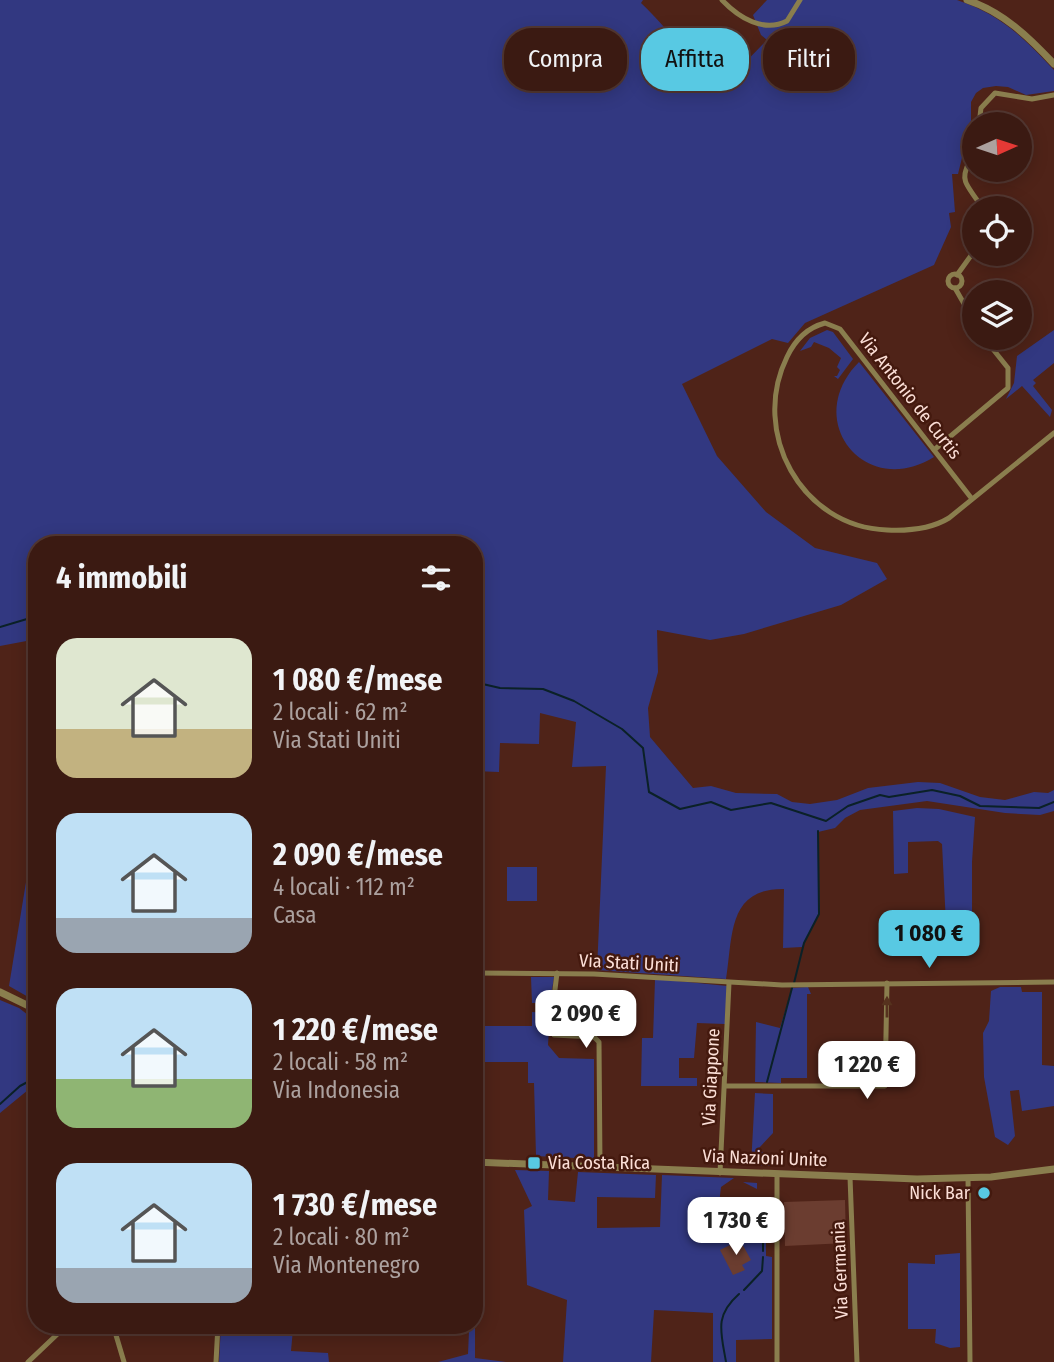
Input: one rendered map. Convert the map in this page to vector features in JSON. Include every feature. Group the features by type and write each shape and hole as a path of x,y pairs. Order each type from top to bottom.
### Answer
{"street":[{"path":"722,0 739,15 767,27 788,22 800,0"},
{"path":"967,0 1002,16 1020,29 1054,64"},
{"path":"980,112 995,93 1025,99 1054,95"},
{"path":"957,275 963,266"},
{"path":"957,275 951,275 948,281 962,300"},
{"path":"955,288 962,281 957,275"},
{"name":"Via Antonio de Curtis","path":"972,499 840,329 825,323 801,335 778,377 774,418 783,457 807,495 827,511 850,523 887,530 942,523 972,499 1054,433"},
{"path":"934,450 1008,388 1008,368 994,350"},
{"name":"Via Stati Uniti","path":"483,973 649,976 782,985 887,983"},
{"path":"557,973 552,1014 554,1035 594,1037 599,1042 600,1166"},
{"path":"725,1086 885,1086 887,983 1054,982"},
{"name":"Via Giappone","path":"720,1173 729,983"},
{"path":"0,992 28,1006"},
{"name":"Via Nazioni Unite","path":"483,1162 850,1177 968,1178 1019,1175 1054,1168"},
{"path":"777,1175 777,1362"},
{"name":"Via Germania","path":"850,1177 857,1362"},
{"path":"968,1178 970,1362"},
{"path":"28,1362 58,1334"},
{"path":"116,1334 124,1362"},
{"path":"216,1362 218,1334"}],"shaded area":[{"path":"0,0 643,0 641,3 665,28 641,28 641,91 749,91 749,58 763,44 763,91 855,91 855,28 763,28 763,37 753,15 767,0 957,0 999,20 1032,47 1054,70 1054,91 1026,95 1008,87 983,88 971,102 971,112 962,112 962,158 958,174 952,174 955,212 949,213 951,227 934,265 805,323 788,343 772,339 682,384 717,456 766,512 815,548 877,563 887,579 841,605 744,634 710,640 657,630 658,672 648,708 650,737 693,788 711,786 736,793 777,794 792,802 810,804 837,800 868,788 918,782 940,783 980,797 1005,800 1054,790 1054,811 1040,815 1005,813 927,801 860,810 845,818 835,828 818,832 819,914 802,947 783,948 784,889 765,891 742,906 736,918 726,979 597,970 606,766 572,767 576,722 540,713 539,744 500,743 499,772 483,771 483,536 28,536 28,641 0,646"},
{"path":"827,330 833,332 853,359 838,379 834,376 837,376 840,370 837,367 841,358 829,348 814,342 811,347 800,351 810,338"},
{"path":"1054,330 1054,363 1033,380 1036,383 1033,386 1052,410 1050,417 1022,386 1006,399 1014,383 1017,356 1026,350 1032,350 1032,345"},
{"path":"859,362 934,457 909,468 885,468 865,461 849,447 839,429 837,407 843,384"},
{"path":"939,809 975,817 972,944 947,944 942,844 938,841 908,842 908,873 894,874 893,811"},
{"path":"507,867 537,867 537,901 507,901"},
{"path":"28,870 28,997 9,986"},
{"path":"531,977 554,977 550,1003 532,1003"},
{"path":"655,980 727,986 725,1024 697,1023 694,1058 679,1058 679,1078 697,1078 697,1086 641,1086 642,1038 653,1038"},
{"path":"808,987 811,994 807,994 807,1078 781,1078 781,1083 755,1082 756,1022 780,1028 792,988"},
{"path":"1000,987 1021,987 1022,992 1042,992 1042,1065 1054,1066 1054,1106 1022,1111 1019,1090 1010,1091 1015,1136 1008,1145 995,1137 984,1077 983,1033 989,1021 991,991"},
{"path":"0,1000 28,1015 28,1090 0,1113"},
{"path":"532,1012 550,1013 548,1045 559,1058 594,1059 594,1159 536,1156 534,1083 528,1083 528,1062 483,1062 483,1026 532,1026"},
{"path":"755,1093 773,1094 773,1133 759,1148 775,1166 751,1165"},
{"path":"515,1170 549,1171 548,1200 575,1202 578,1172 656,1175 655,1198 597,1197 597,1228 660,1227 662,1175 734,1178 721,1187 719,1204 726,1216 742,1223 740,1232 743,1233 754,1225 754,1214 748,1208 757,1202 757,1205 766,1206 766,1256 772,1257 772,1339 736,1340 736,1362 713,1362 713,1313 654,1310 651,1362 563,1362 567,1300 527,1285 524,1210 532,1206"},
{"path":"743,1182 757,1183 757,1189"},
{"path":"960,1253 960,1347 950,1348 935,1343 936,1329 908,1329 908,1263 935,1264 935,1255"},
{"path":"221,1334 293,1334 291,1351 328,1353 329,1362 219,1362"},
{"path":"469,1334 475,1334 475,1358 506,1362 438,1362 468,1354"}],"building":[{"path":"845,1200 846,1243 785,1246 784,1202"},
{"path":"740,1240 751,1260 742,1265 745,1270 733,1275 720,1250"}],"waterway":[{"path":"0,627 28,619"},
{"path":"483,684 500,688 543,689 574,701 622,729 643,748 649,792 680,809 711,802 731,810 771,803 826,821 848,806 880,795 889,797 932,790 960,796 980,806 1039,808 1054,802"},
{"path":"794,983 804,943 819,914 818,831"},
{"path":"767,1082 792,988"},
{"path":"0,1104 28,1082"},
{"path":"763,1210 763,1251"},
{"path":"744,1290 762,1271 763,1257"},
{"path":"726,1362 721,1325 726,1310 739,1294"}],"place":[{"name":"Via Costa Rica","path":"534,1163"},
{"name":"Nick Bar","path":"984,1193"}]}
